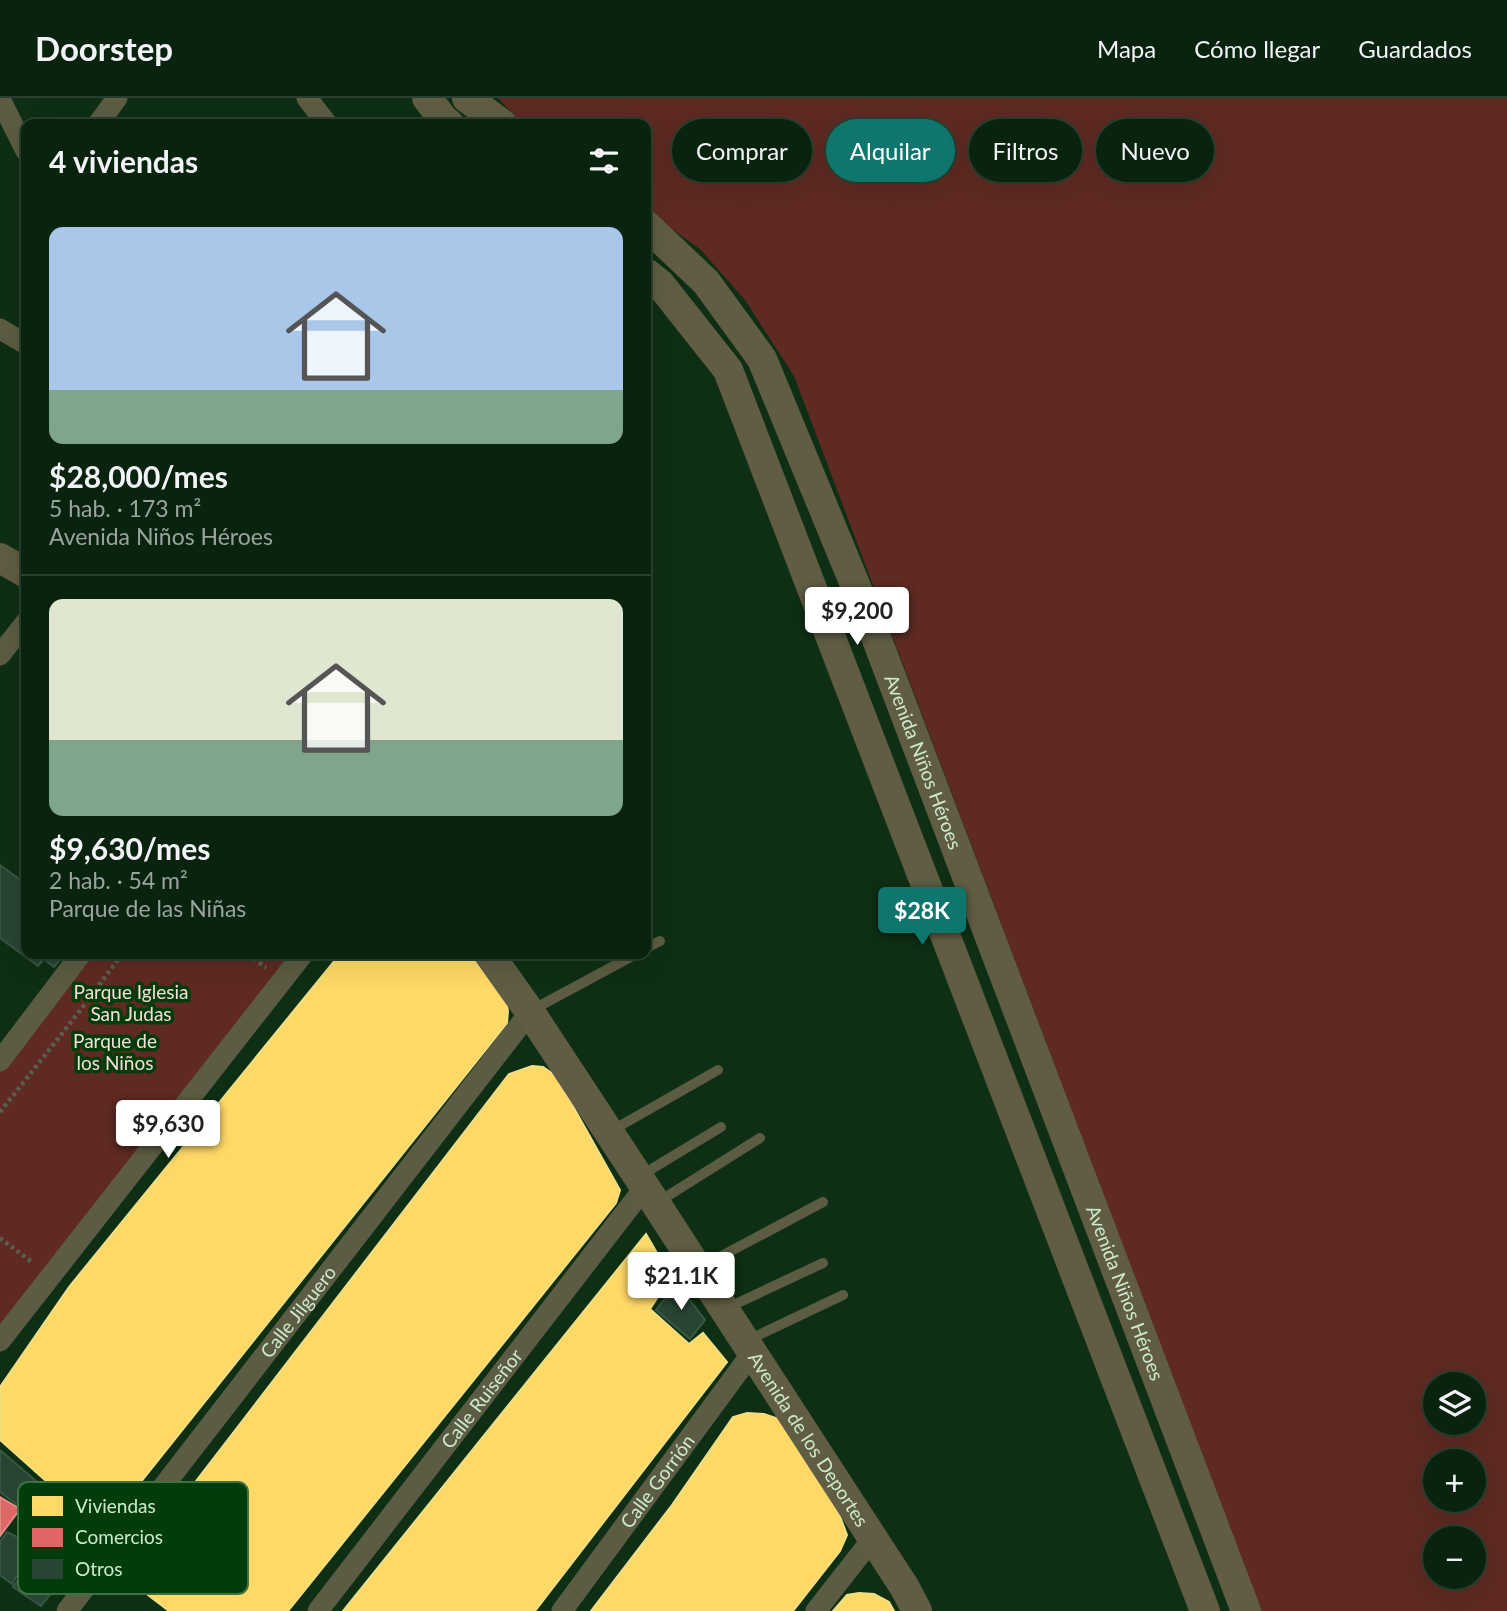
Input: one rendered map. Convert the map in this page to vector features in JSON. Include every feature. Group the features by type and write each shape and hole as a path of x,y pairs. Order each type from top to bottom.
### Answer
{"main road":[{"path":"427,98 442,119"},
{"path":"467,98 495,119"},
{"name":"Avenida Niños Héroes","path":"651,230 706,282 762,359 868,616 1246,1611"},
{"path":"651,277 660,284 728,370 1205,1611"},
{"path":"0,558 21,570"},
{"path":"827,632 868,616"},
{"name":"Avenida de los Deportes","path":"493,959 609,1132 873,1538 917,1611"}],"street":[{"path":"102,119 117,98"},
{"path":"307,98 323,119"},
{"path":"0,99 21,141"},
{"path":"0,329 21,341"},
{"path":"0,655 21,628"},
{"path":"0,1061 77,959"},
{"path":"0,1341 299,959"},
{"name":"Calle Jilguero","path":"167,1482 530,1012"},
{"name":"Calle Ruiseñor","path":"318,1611 646,1189"},
{"name":"Calle Gorrión","path":"562,1611 748,1347"},
{"path":"816,1611 873,1538"},
{"name":"Calle Jilguero","path":"68,1611 81,1594"}],"lane":[{"path":"651,946 660,941"},
{"path":"530,1012 627,959"},
{"path":"609,1132 718,1070"},
{"path":"646,1189 721,1127"},
{"path":"646,1189 760,1138"},
{"path":"698,1269 823,1202"},
{"path":"724,1310 823,1263"},
{"path":"748,1347 843,1295"}],"path":[{"path":"0,1112 118,959"},
{"path":"0,1238 51,1276"}],"green space":[{"path":"498,98 1507,98 1507,1611 1261,1611 794,376 745,300 701,250 651,214 651,119 519,119"},
{"name":"Parque de los Niños","path":"78,959 296,959 0,1340 0,1062"}],"building: Viviendas":[{"path":"336,959 473,959 498,987 506,999 507,1023 141,1482 45,1482 0,1440 0,1387 69,1287"},
{"path":"532,1066 543,1067 556,1076 620,1190 616,1203 288,1611 169,1611 147,1594 248,1594 248,1482 195,1482 509,1074"},
{"path":"646,1234 671,1277 650,1309 689,1344 703,1333 727,1362 535,1611 343,1611"},
{"path":"747,1413 764,1414 779,1419 838,1511 847,1535 840,1551 793,1611 591,1611 672,1505 733,1417"},
{"path":"874,1594 889,1602 894,1611 833,1611 847,1595"}],"building: Comercios":[{"path":"0,1497 18,1508 18,1512 0,1536"}],"building: Otros":[{"path":"0,865 21,880 21,953 0,938"},
{"path":"28,959 44,959 38,966"},
{"path":"44,959 60,959 54,967"},
{"path":"677,1283 705,1320 690,1339 656,1310"},
{"path":"0,1450 37,1482 18,1482 18,1506 0,1492"},
{"path":"7,1532 18,1538 18,1574 12,1584 0,1575 0,1542"},
{"path":"23,1594 51,1594 41,1606"}],"park label":[{"name":"Parque Iglesia San Judas","path":"131,1003"}]}
